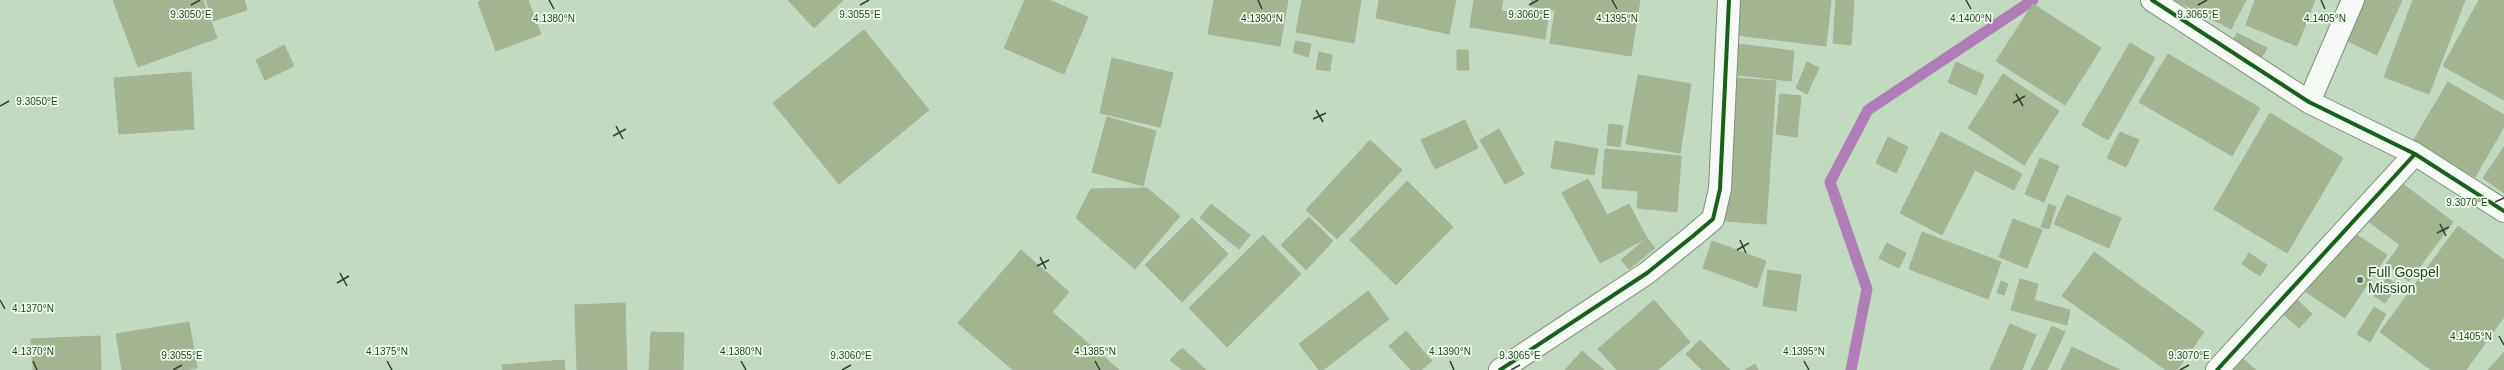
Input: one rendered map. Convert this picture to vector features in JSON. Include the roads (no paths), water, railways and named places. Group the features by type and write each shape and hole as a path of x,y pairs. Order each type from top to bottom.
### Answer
{"street":[{"path":"1500,370 1646,273 1713,219 1720,189 1729,0"},
{"path":"2152,0 2309,102 2415,154 2504,211"},
{"path":"2309,102 2353,0"},
{"path":"2217,370 2415,154"}],"waterway":[{"path":"1851,370 1867,289 1830,182 1868,110 2033,0"}],"place":[{"name":"Full Gospel Mission","path":"2360,280"}]}
